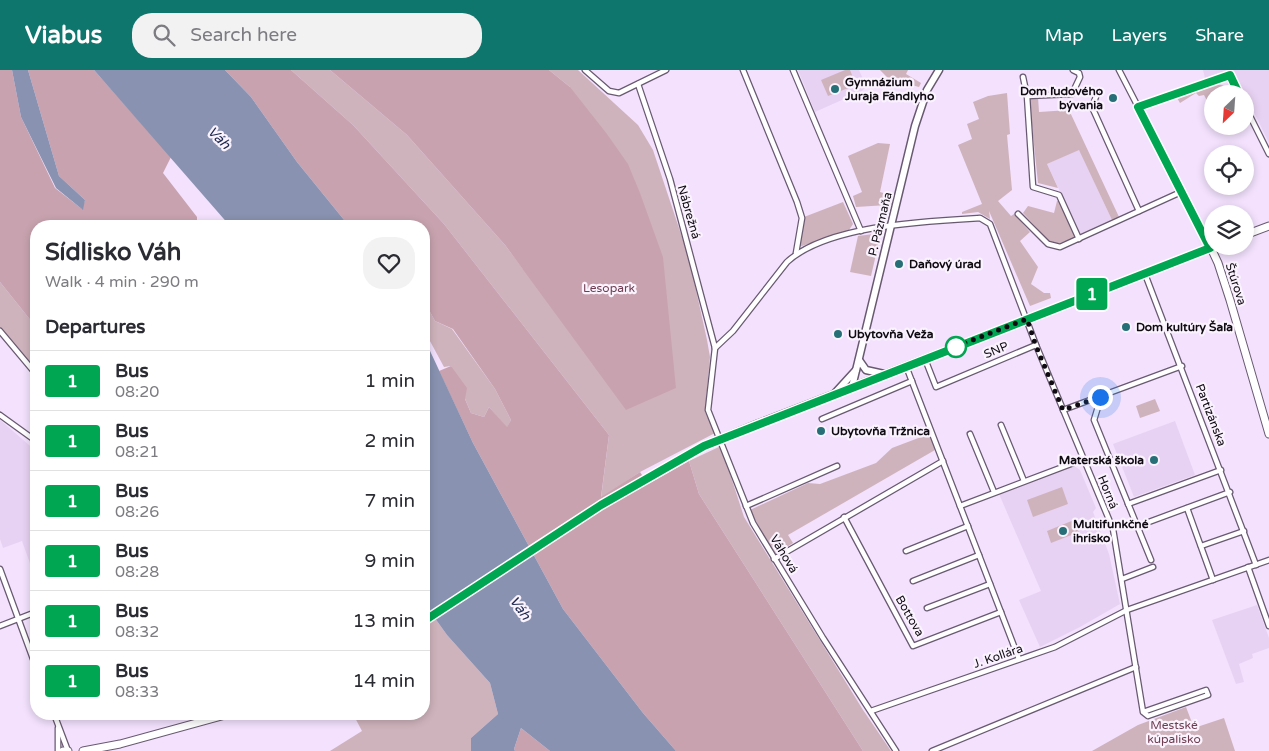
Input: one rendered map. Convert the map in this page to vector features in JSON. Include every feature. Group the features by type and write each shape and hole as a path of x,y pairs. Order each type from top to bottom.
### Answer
{"main road":[{"name":"P. Pázmaňa","path":"852,387 919,112 928,90 940,70"},
{"path":"1254,232 1269,226"},
{"name":"SNP","path":"430,618 601,505 704,446 835,393 1204,251"},
{"name":"Štúrova","path":"1216,255 1269,434"},
{"path":"859,360 866,370 872,373 888,373"},
{"path":"835,393 857,369"},
{"path":"103,751 120,744 201,720"},
{"path":"83,751 120,744"},
{"path":"63,751 68,751"}],"street":[{"path":"585,70 609,91 619,93 666,70"},
{"path":"651,70 651,78"},
{"path":"715,348 733,331 776,273 796,253 802,218 743,70"},
{"path":"793,70 861,231"},
{"path":"1027,96 1072,94 1080,77 1074,70"},
{"name":"Štúrova","path":"1119,70 1181,192 1204,232"},
{"path":"1138,107 1230,75 1235,85"},
{"path":"1022,77 1027,96 1033,187 1059,196 1079,238"},
{"name":"Nábrežná","path":"638,84 670,179 715,348"},
{"path":"1097,94 1092,107 1140,211"},
{"path":"1254,124 1269,154"},
{"path":"1018,214 1048,244 1060,247 1181,192"},
{"name":"Horná","path":"796,253 820,242 861,231 891,226 980,218 990,224 1036,346 1113,529 1143,712"},
{"name":"Partizánska","path":"1145,274 1182,366 1256,565"},
{"path":"1018,323 1024,310"},
{"path":"0,331 30,367"},
{"name":"SNP","path":"925,359 936,387 1036,346"},
{"name":"Váhová","path":"715,348 708,410 746,506 774,559 896,751"},
{"path":"906,366 1019,659"},
{"path":"1063,410 1182,366"},
{"path":"822,419 912,381"},
{"path":"1100,397 1094,420 1151,560"},
{"path":"0,415 30,437"},
{"path":"1001,425 1024,481"},
{"path":"970,434 994,492"},
{"path":"960,506 1084,459"},
{"path":"774,559 943,461"},
{"path":"746,506 837,466"},
{"path":"1128,504 1221,470"},
{"path":"1138,526 1230,492"},
{"path":"1187,508 1213,580"},
{"name":"Bottova","path":"844,517 913,646 1001,612"},
{"path":"906,551 968,526"},
{"path":"1200,546 1244,531"},
{"path":"913,581 979,555"},
{"name":"J. Kollára","path":"871,711 1055,647 1127,610 1269,560"},
{"path":"1122,579 1153,567"},
{"path":"1248,567 1269,626"},
{"path":"0,568 30,651"},
{"path":"927,608 990,584"},
{"path":"0,626 30,614"},
{"path":"932,751 1136,667"},
{"path":"1206,690 1208,695 1148,716 1143,712 1206,690"},
{"path":"56,720 68,751"},
{"path":"58,724 58,751"}],"shaded area":[{"name":"Gymnázium Juraja Fándlyho","path":"798,70 859,70 866,86 862,91 815,112"},
{"path":"1203,70 1269,70 1269,143 1254,112 1254,85 1239,85 1231,72 1205,78"},
{"path":"1079,149 1112,220 1080,234 1047,164"},
{"path":"0,420 30,446 30,563 22,541 3,548 0,539"},
{"name":"Materská škola","path":"1175,421 1195,475 1134,497 1113,444"},
{"path":"1073,465 1080,470 1096,508 1093,512 1109,554 1120,604 1040,647 1019,600 1041,591 999,494"},
{"path":"1257,605 1269,638 1269,648 1252,654 1253,658 1239,664 1244,682 1236,684 1212,620"}],"green space":[{"path":"0,70 12,70 21,117 55,188 82,209 85,200 59,176 28,70 94,70 171,157 163,173 197,217 197,220 30,220 30,320 0,282"},
{"path":"225,70 291,70 353,125 444,224 609,435 601,497 640,472 648,484 689,461 699,494 863,751 676,751 643,713 563,609 473,443 439,371 451,366 467,388 465,399 471,413 484,417 489,407 507,427 511,420 495,389 453,329 435,321 430,312 430,220 344,220 297,162 251,97"},
{"name":"Lesopark","path":"291,70 330,70 407,135 505,245 523,269 570,87 549,70 578,70 638,125 653,150 689,258 707,340 710,357 705,412 715,433 640,472 601,498 609,435 444,224 353,125"},
{"name":"Lesopark","path":"330,70 549,70 570,87 628,164 663,257 676,388 626,410 505,245 407,135"},
{"path":"845,70 850,70 856,85 828,96 821,80"},
{"path":"880,70 908,70 906,74 921,83 919,87 889,79"},
{"path":"1204,86 1204,95 1199,96 1196,93 1180,103 1176,96"},
{"path":"1007,93 1010,134 1007,135 1012,190 998,201 1011,216 1014,214 1030,232 1020,241 1038,267 1031,284 1044,293 1050,293 1051,298 1030,306 989,211 990,219 978,212 962,214 962,212 982,204 958,145 972,139 967,124 979,119 973,102 988,96"},
{"path":"1029,97 1038,97 1039,112 1069,110 1119,217 1112,220 1079,150 1047,164 1058,188 1038,183"},
{"path":"878,143 890,144 880,192 890,195 887,205 856,207 853,196 862,192 848,156"},
{"path":"1057,201 1060,201 1077,237 1057,244 1050,242 1023,213 1028,206 1054,213"},
{"path":"843,202 853,224 849,230 799,247 804,217"},
{"path":"881,233 871,276 850,272 858,236"},
{"path":"0,282 30,320 30,366 0,332"},
{"path":"430,312 435,321 452,329 495,389 511,420 507,428 489,407 484,417 471,413 451,366 444,367 430,341"},
{"path":"1155,399 1160,411 1140,418 1136,406"},
{"path":"929,434 935,450 788,535 793,543 774,555 750,510 808,483 820,484 876,463 892,448"},
{"path":"721,446 744,517 863,710 891,751 863,751 699,494 689,461"},
{"path":"1062,487 1068,504 1033,517 1027,500"},
{"path":"1074,520 1079,532 1051,543 1047,531"},
{"path":"430,611 447,635 490,683 498,714 471,738 471,751 330,751 362,731 356,720 430,720"},
{"name":"Mestské kúpalisko","path":"1186,707 1194,728 1224,718 1235,751 1092,751 1138,725"},
{"path":"521,728 550,751 515,751"}],"water":[{"path":"12,70 28,70 59,176 85,200 83,210 56,188 21,117"},
{"name":"Váh","path":"94,70 225,70 251,97 297,162 344,220 225,220"},
{"name":"Váh","path":"430,351 473,443 563,609 643,713 676,751 550,751 521,728 515,751 471,751 471,738 498,714 490,683 447,635 430,611"}],"bus line":[{"name":"1","path":"430,617 601,505 704,446 835,393 1210,248 1138,107 1230,75 1235,85"}],"place":[{"name":"Gymnázium Juraja Fándlyho","path":"835,89"},
{"name":"Dom ľudového bývania","path":"1113,98"},
{"name":"Daňový úrad","path":"899,264"},
{"name":"Dom kultúry Šaľa","path":"1126,327"},
{"name":"Ubytovňa Veža","path":"838,334"},
{"name":"Ubytovňa Tržnica","path":"821,431"},
{"name":"Materská škola","path":"1154,460"},
{"name":"Multifunkčné ihrisko","path":"1063,531"}],"route":[{"path":"956,347 952,348 1027,319 1036,346 1063,410 1100,397"}]}
